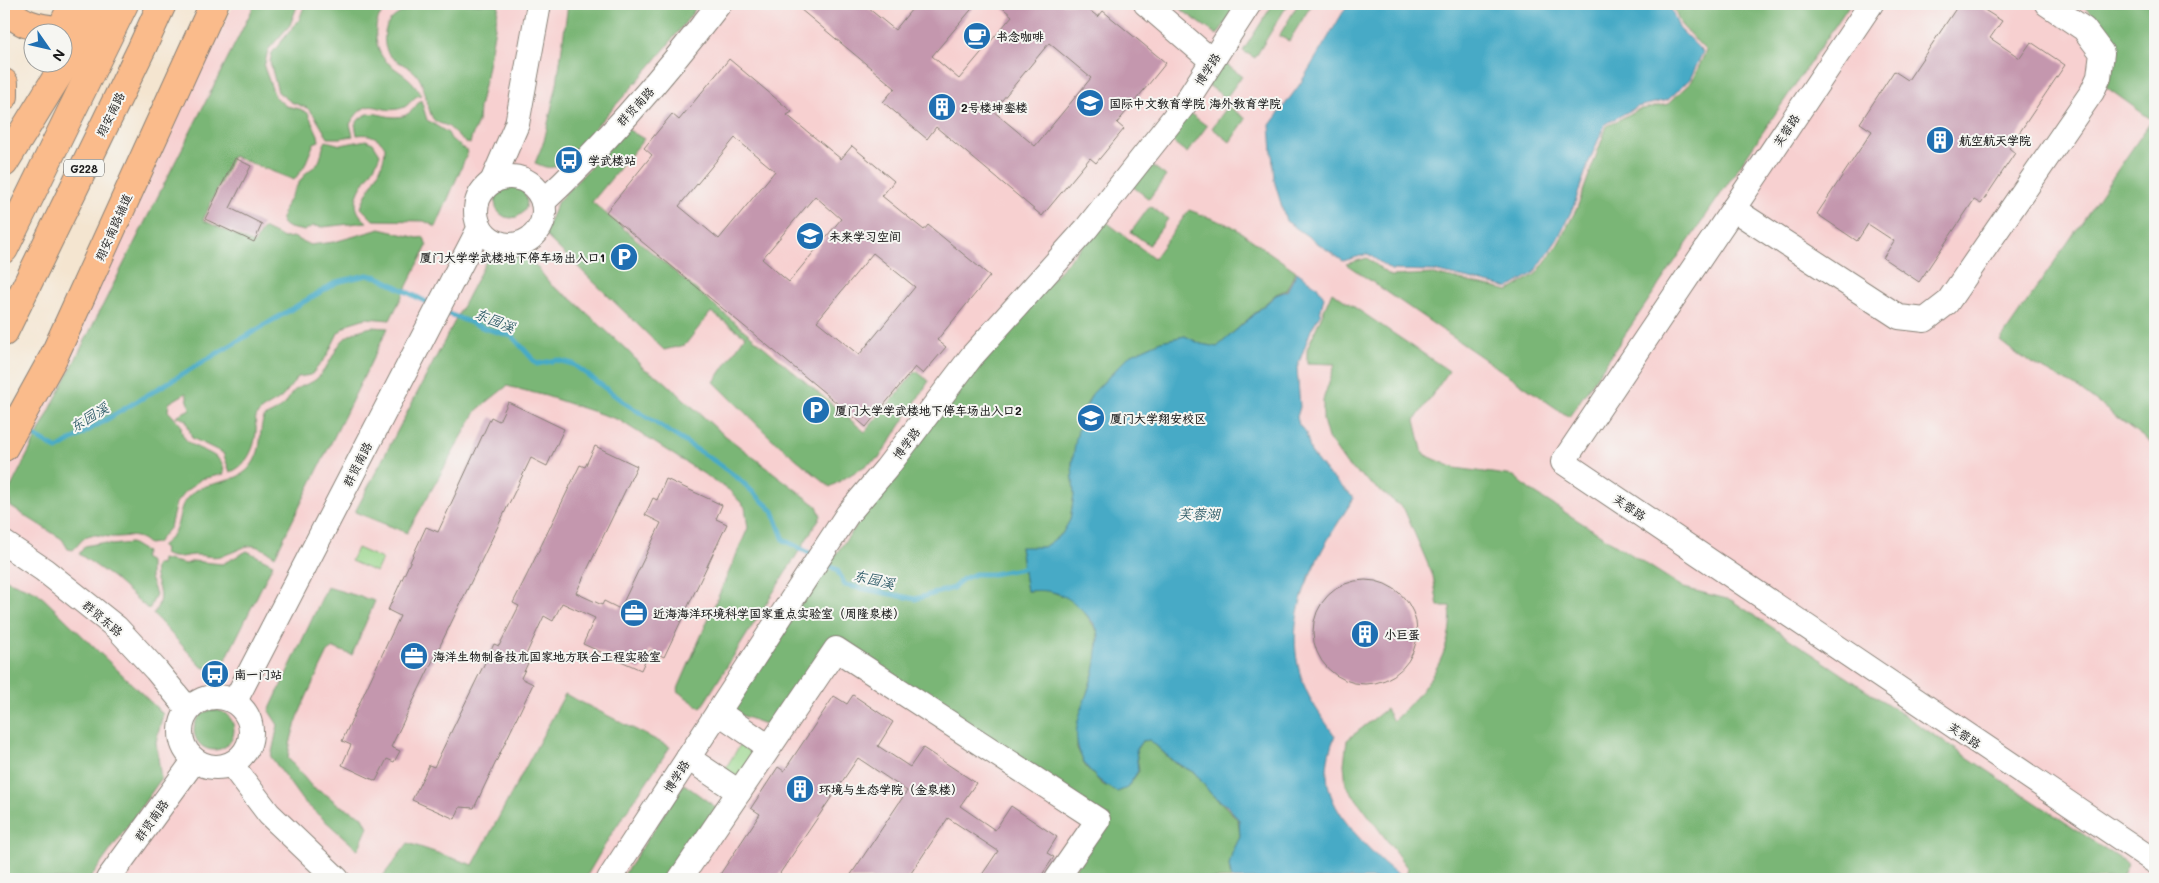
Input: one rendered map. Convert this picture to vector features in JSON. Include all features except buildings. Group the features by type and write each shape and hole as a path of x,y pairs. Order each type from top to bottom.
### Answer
{"main road":[{"path":"6,4 10,14 25,22"},
{"path":"64,22 73,4"},
{"path":"4,163 102,4"},
{"name":"G228","path":"4,249 124,4"},
{"name":"翔安南路","path":"4,332 162,4"},
{"name":"翔安南路辅道","path":"4,447 53,358 214,4"},
{"path":"4,156 42,72"},
{"path":"4,83 4,96"}],"street":[{"path":"492,182 517,124 540,4"},
{"name":"群贤南路","path":"543,202 571,176 666,74 720,4"},
{"path":"1146,4 1212,61"},
{"name":"博学路","path":"609,879 847,515 886,469 972,356 1086,229 1184,105 1250,4"},
{"name":"芙蓉路","path":"1871,4 1563,462 2152,866"},
{"path":"1733,209 1899,317 1925,320 1947,303 2092,92 2099,77 2102,53 2084,29 2047,4"},
{"path":"504,177 515,177 528,182 537,189 543,202 544,214 541,226 534,235 524,242 513,245 501,244 489,238 480,227 476,218 476,206 483,189 492,182 504,177"},
{"name":"群贤南路","path":"234,701 480,227"},
{"name":"群贤东路","path":"4,543 38,565 117,628 156,670 188,710"},
{"path":"680,879 836,649 1098,820 1057,879"},
{"path":"222,696 234,701 244,710 251,723 252,735 248,747 241,758 231,764 219,768 206,767 194,760 184,749 180,727 188,710 197,701 209,697 222,696"},
{"path":"718,712 769,747"},
{"path":"688,758 739,792"},
{"name":"群贤南路","path":"108,879 194,760"},
{"path":"231,764 269,814 337,879"}],"shaded area":[{"name":"厦门大学翔安校区","path":"234,4 2155,4 2155,879 4,879 4,459 50,376"}],"green space":[{"path":"255,4 298,4 290,25 268,50 264,67 275,97 286,106 308,113 319,141 314,143 304,167 294,180 233,156 203,220 254,244 263,228 284,238 293,237 310,245 334,242 380,229 418,238 424,237 427,246 390,320 366,318 350,323 338,333 327,356 311,375 298,377 281,398 258,414 255,421 256,429 252,450 236,470 230,472 223,453 192,438 186,420 176,416 190,409 186,393 169,403 168,411 181,425 183,435 187,441 218,458 224,474 201,479 185,492 176,503 170,527 157,543 148,544 144,540 130,536 111,537 93,535 86,537 73,550 68,549 62,539 11,507 8,493"},
{"path":"305,4 394,4 380,16 376,26 377,45 385,60 409,79 421,95 415,97 402,108 393,110 369,107 363,109 350,124 353,136 328,138 314,115 307,108 291,102 278,92 270,62 272,53 299,20"},
{"path":"415,4 499,4 479,105 478,122 470,144 461,139 449,127 432,118 423,87 417,75 395,60 386,50 385,32 389,22"},
{"path":"568,4 699,4 664,50 599,123 579,149 560,165 548,167 535,163 544,141 557,84"},
{"path":"1173,4 1239,4 1217,35"},
{"path":"1273,4 1288,4 1255,58 1243,51"},
{"path":"1298,4 1312,4 1289,41 1279,36"},
{"path":"1672,4 1850,4 1569,417 1346,264 1367,258 1391,276 1433,274 1509,291 1536,274 1557,246 1577,208 1607,126 1637,110 1668,104 1692,81 1706,51 1681,25"},
{"path":"2080,4 2155,4 2155,446 2078,388 2019,356 2000,341 2152,120 2106,87 2114,63 2111,44 2098,21"},
{"path":"1224,63 1242,76 1226,98 1208,85"},
{"path":"421,100 427,120 448,133 451,139 468,152 436,227 424,221 373,220 361,208 382,164 385,147 373,136 357,135 355,124 366,115 377,114 396,117 406,115"},
{"path":"1228,106 1246,119 1230,142 1212,128"},
{"path":"1188,112 1207,126 1187,153 1169,139"},
{"path":"627,129 644,139 592,202 865,432 916,371 929,381 880,457 830,487 771,438 714,382 745,336 711,312 685,345 664,350 544,234 558,201"},
{"path":"366,140 373,143 380,154 357,197 356,205 359,214 367,222 323,227 313,226 304,231 288,227 282,222 287,204 295,189 306,173 319,162 326,141 341,145"},
{"path":"1149,163 1166,176 1149,199 1132,186"},
{"path":"511,186 517,187 522,191 526,196 526,208 522,213 517,217 511,218 505,217 500,213 496,208 495,202 496,196 500,191 505,187"},
{"path":"1150,206 1168,219 1149,245 1131,232"},
{"path":"1189,210 1232,226 1296,271 1286,290 1276,294 1217,347 1201,344 1185,336 1161,341 1130,355 1092,394 1082,414 1072,463 1074,494 1070,520 1062,534 1044,547 1020,548 1027,591 1047,590 1071,599 1085,613 1098,632 1097,661 1078,722 1077,748 1086,767 1102,784 1117,792 1127,788 1139,771 1136,750 1142,741 1150,740 1173,762 1195,773 1211,794 1238,820 1240,837 1232,853 1229,865 1231,879 1068,879 1110,817 1103,816 833,639 776,728 727,710 802,600 981,356 1105,221 1154,258"},
{"path":"492,250 516,252 536,266 552,286 573,300 629,352 643,368 662,379 718,430 817,506 821,516 701,708 677,691 748,528 745,507 729,490 619,420 546,396 507,386 477,410 407,533 355,512"},
{"path":"1332,292 1449,371 1415,420 1423,454 1455,468 1514,476 1530,490 1684,588 1731,600 2128,864 2121,879 1408,879 1405,877 1408,869 1346,785 1344,764 1347,740 1386,709 1393,721 1426,684 1443,655 1448,640 1450,606 1438,606 1433,576 1404,509 1347,465 1328,438 1323,420 1323,400 1335,364 1307,363 1307,349"},
{"path":"372,327 388,328 275,556 265,550 252,546 247,546 218,557 194,555 175,557 164,554 165,548 161,546 174,532 183,505 188,497 205,487 234,478 251,466 260,445 264,417 284,405 295,390 318,378 344,339 360,330"},
{"path":"100,543 112,545 131,543 146,552 143,558 150,562 150,578 156,594 149,610 112,577 79,554 85,546"},
{"path":"357,548 382,559 376,572 351,561"},
{"path":"247,551 273,564 224,663 214,668 202,667 153,614 160,599 155,576 156,564 161,565 162,559 186,564 193,561 222,564"},
{"path":"4,579 37,592 163,714 156,742 161,779 90,879 4,879"},
{"path":"327,587 375,601 352,655 334,648 328,652 298,717 288,758 313,788 327,795 339,805 363,817 368,827 358,850 302,800 271,757 278,725 269,711"},
{"path":"565,694 670,747 612,833 585,879 388,879 383,876 408,843 473,865"},
{"path":"218,710 225,713 231,719 234,730 233,738 225,747 218,750 210,750 203,747 195,738 194,726 197,719 206,711"},
{"path":"740,745 755,755 739,779 725,769"},
{"path":"684,784 721,811 675,879 621,879"}],"water":[{"path":"1348,4 1669,4 1679,28 1703,52 1690,79 1668,100 1637,107 1605,124 1573,208 1557,240 1534,273 1509,288 1434,271 1391,270 1368,254 1343,261 1286,221 1274,180 1270,125 1300,84"},
{"name":"芙蓉湖","path":"1297,272 1318,287 1324,297 1320,314 1311,330 1297,368 1300,407 1297,417 1299,425 1306,433 1311,453 1327,473 1354,498 1325,544 1303,593 1297,618 1295,644 1299,671 1310,698 1335,736 1327,767 1328,781 1336,807 1353,831 1369,848 1388,867 1405,879 1232,879 1229,865 1232,853 1240,837 1239,820 1227,806 1211,794 1195,773 1173,761 1150,740 1142,741 1136,749 1138,771 1127,788 1117,792 1099,780 1091,772 1080,754 1077,744 1077,733 1080,712 1096,660 1099,634 1093,622 1068,598 1049,591 1027,591 1020,547 1044,547 1062,534 1070,520 1074,495 1072,464 1076,438 1082,415 1092,394 1130,355 1161,341 1185,336 1201,344 1217,347 1276,295 1287,291"}],"waterway":[{"name":"东园溪","path":"26,431 57,449 337,282 367,275 378,277 432,305"},
{"name":"东园溪","path":"444,312 484,328 512,336 537,364 557,360 573,364 625,403 739,479 773,511 784,540 813,555"},
{"name":"东园溪","path":"824,562 837,570 845,585 915,599 953,588 963,579 975,574 993,574 1029,567"}],"place":[{"name":"书念咖啡","path":"977,36"},
{"name":"国际中文教育学院 海外教育学院","path":"1090,103"},
{"name":"2号楼坤銮楼","path":"942,107"},
{"name":"航空航天学院","path":"1940,140"},
{"name":"学武楼站","path":"569,160"},
{"name":"未来学习空间","path":"810,236"},
{"name":"厦门大学学武楼地下停车场出入口1","path":"624,257"},
{"name":"厦门大学学武楼地下停车场出入口2","path":"816,410"},
{"name":"厦门大学翔安校区","path":"1091,418"},
{"name":"近海海洋环境科学国家重点实验室（周隆泉楼）","path":"634,613"},
{"name":"小巨蛋","path":"1365,634"},
{"name":"海洋生物制备技术国家地方联合工程实验室","path":"414,656"},
{"name":"南一门站","path":"215,674"},
{"name":"环境与生态学院（金泉楼）","path":"800,789"}]}
